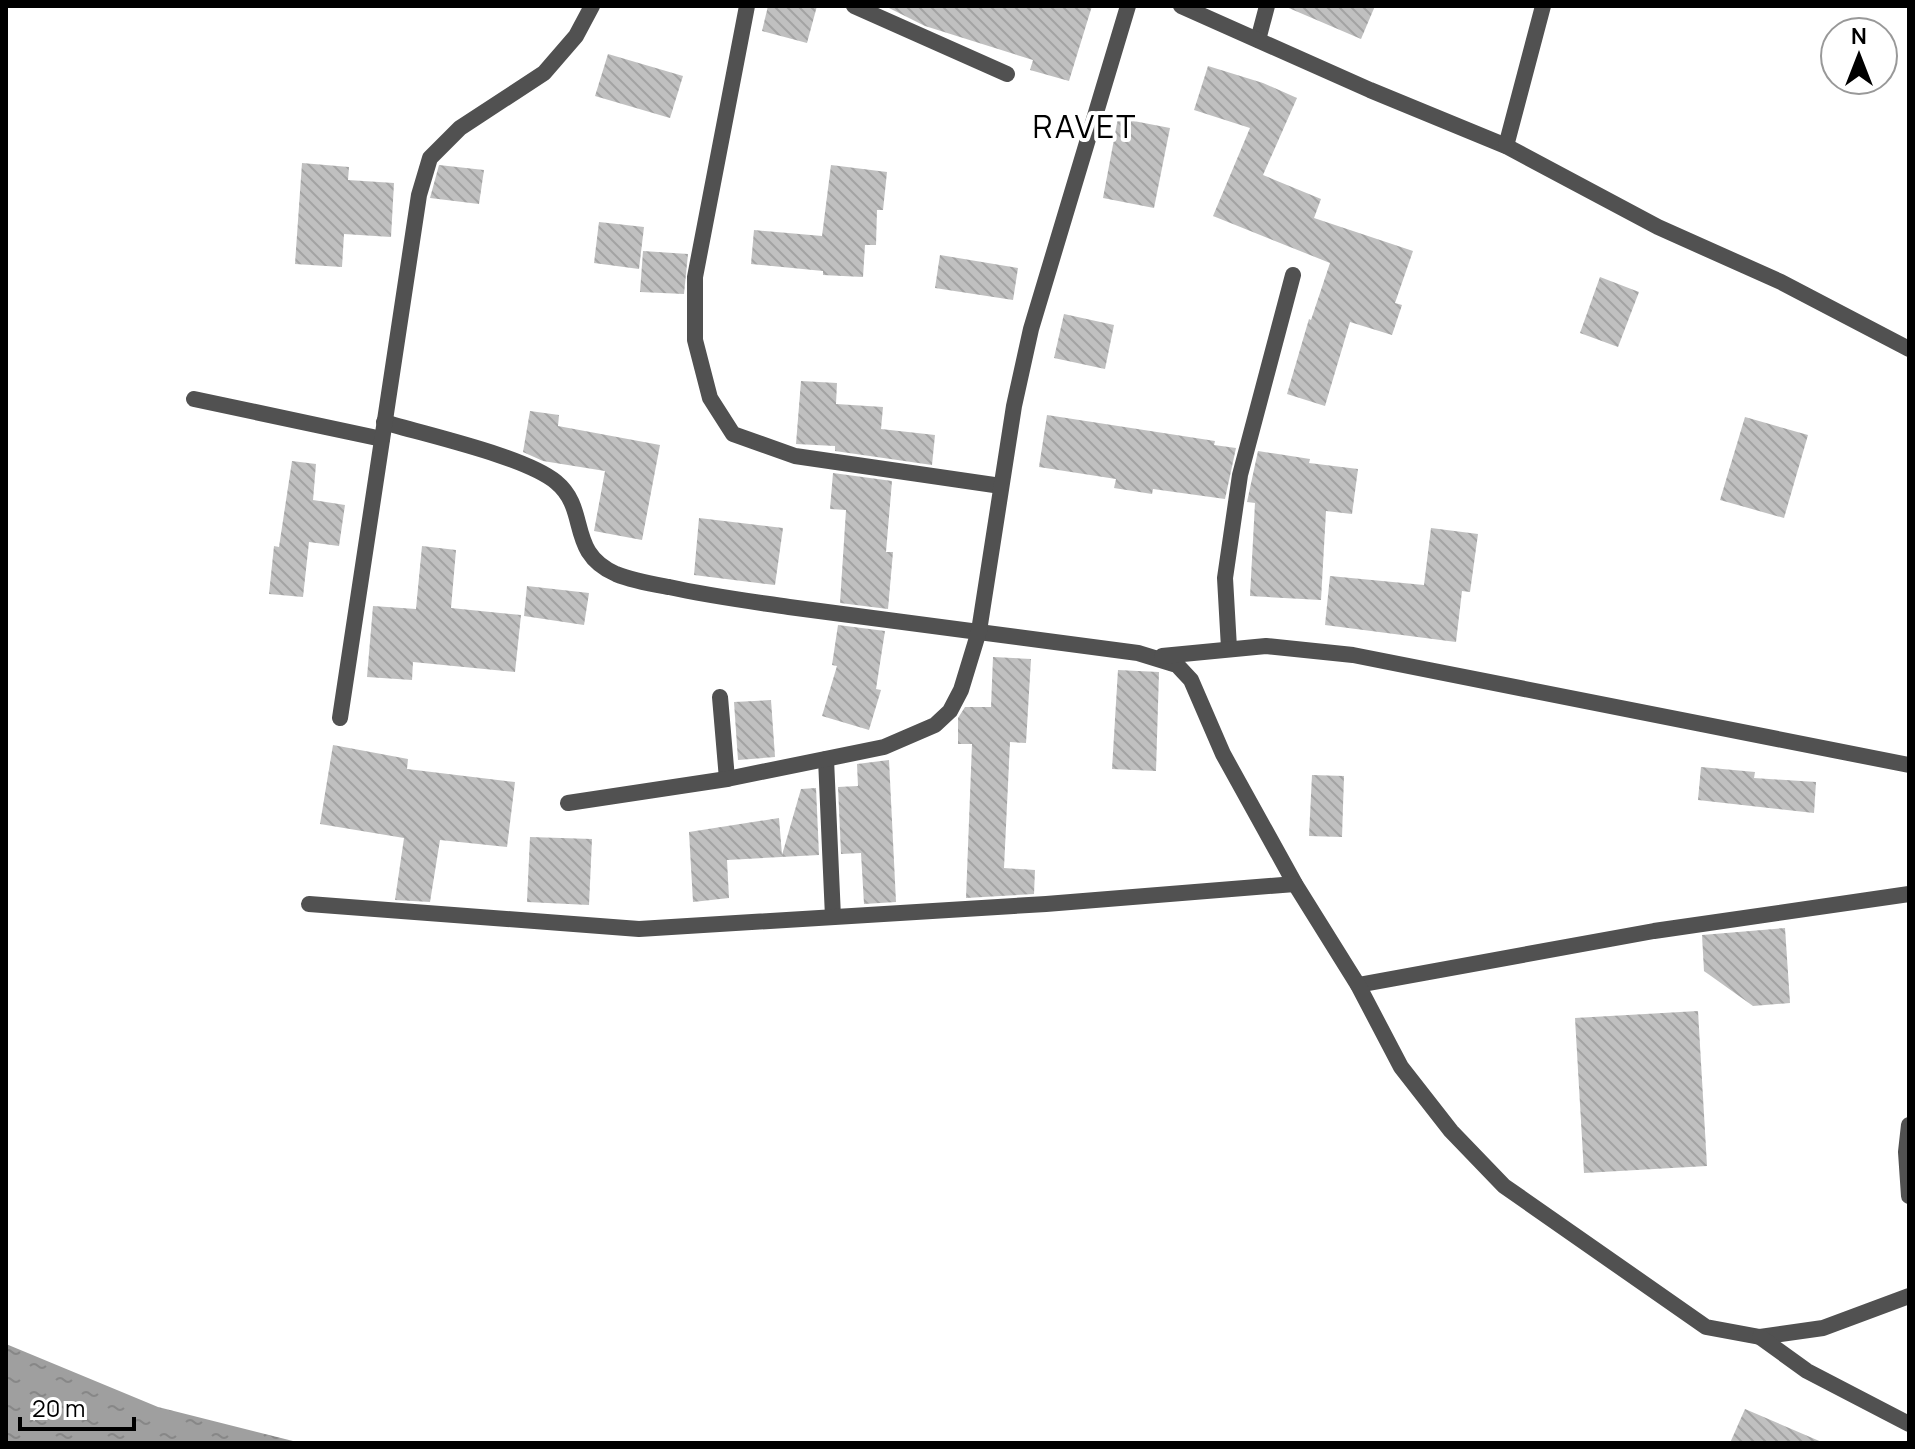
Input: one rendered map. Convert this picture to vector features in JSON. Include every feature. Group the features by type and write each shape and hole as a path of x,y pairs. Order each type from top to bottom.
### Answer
{"street":[{"path":"340,718 419,195 430,158 460,128 544,73 576,36 592,6"},
{"path":"747,6 695,277 695,340 710,398 733,434 795,456 1001,486"},
{"path":"854,6 1007,74"},
{"path":"568,803 727,779 884,747 935,725 950,711 961,690 979,631 1014,406 1031,329 1128,6"},
{"path":"1181,6 1506,146 1658,227 1781,282 1909,349"},
{"path":"1258,40 1267,6"},
{"path":"1506,146 1543,6"},
{"path":"1229,648 1225,578 1240,475 1293,275"},
{"path":"194,399 383,431 503,458 536,471 556,483 570,499 589,556 601,567 620,576 706,595 1157,657 1177,665 1191,680 1223,754 1295,884 1358,985 1401,1067 1451,1131 1504,1186 1706,1327 1760,1337 1823,1328 1909,1296"},
{"path":"1157,657 1266,646 1353,655 1909,765"},
{"path":"720,697 727,779"},
{"path":"826,759 833,917"},
{"path":"309,904 639,929 1046,904 1295,884"},
{"path":"1358,985 1654,931 1909,894"},
{"path":"1909,1125 1906,1152 1909,1196"},
{"path":"1760,1337 1807,1371 1909,1424"}],"water":[{"path":"6,1344 158,1407 301,1443 6,1443"}],"building":[{"path":"768,6 817,6 807,43 762,31"},
{"path":"885,6 1092,6 1069,81 1030,70 1033,60 925,26"},
{"path":"1284,6 1375,6 1361,39"},
{"path":"608,54 683,76 670,118 595,96"},
{"path":"1208,66 1263,83 1297,98 1263,175 1321,199 1314,218 1413,251 1395,303 1402,305 1392,335 1350,322 1325,406 1287,394 1309,319 1330,263 1213,216 1250,128 1194,110"},
{"path":"1118,118 1170,128 1154,208 1103,198"},
{"path":"302,163 349,167 348,180 394,183 391,237 344,234 342,267 295,264"},
{"path":"439,165 484,170 479,204 430,198"},
{"path":"831,165 887,172 883,210 877,210 876,245 865,245 863,277 823,275 823,271 751,264 754,230 822,236"},
{"path":"599,222 644,227 639,269 594,263"},
{"path":"643,251 688,254 684,294 640,292"},
{"path":"940,255 1018,268 1013,300 935,288"},
{"path":"1600,277 1639,292 1618,347 1580,333"},
{"path":"1064,314 1114,325 1105,369 1054,358"},
{"path":"801,381 837,383 836,404 883,407 881,429 935,435 932,465 835,451 835,446 796,444"},
{"path":"530,411 559,415 558,426 660,445 642,540 594,531 605,471 543,461 523,452"},
{"path":"1047,415 1215,441 1214,445 1236,448 1225,499 1153,489 1152,494 1114,488 1116,479 1039,467"},
{"path":"1745,417 1808,435 1784,518 1720,500"},
{"path":"1258,451 1310,459 1309,463 1358,469 1352,514 1326,511 1321,600 1250,596 1255,503 1247,502"},
{"path":"292,461 316,464 313,500 345,505 339,546 309,542 303,597 269,594 274,546 279,547"},
{"path":"833,473 892,481 886,552 893,552 888,609 840,603 846,510 830,509"},
{"path":"699,518 783,528 775,585 694,575"},
{"path":"1431,528 1478,534 1470,592 1462,591 1456,642 1325,625 1330,576 1424,585"},
{"path":"422,546 456,550 451,608 521,615 515,672 413,662 412,680 367,677 373,606 416,609"},
{"path":"527,586 589,593 584,625 524,616"},
{"path":"838,625 885,631 876,689 881,690 869,730 822,716 837,666 832,665"},
{"path":"993,657 1031,659 1026,743 1010,742 1004,868 1035,870 1034,894 966,898 972,744 958,744 958,718 965,707 991,707"},
{"path":"1118,670 1159,672 1156,771 1112,769"},
{"path":"771,700 775,757 738,760 734,702"},
{"path":"333,745 408,759 407,769 515,782 507,847 440,840 430,902 395,900 404,838 320,824"},
{"path":"889,760 896,902 864,904 861,853 841,854 838,787 858,786 857,764"},
{"path":"1701,767 1755,772 1754,778 1816,782 1814,813 1698,800"},
{"path":"1312,775 1344,776 1342,837 1309,836"},
{"path":"816,788 819,855 727,860 729,898 693,902 689,832 779,818 782,855 801,789"},
{"path":"530,837 592,839 589,905 527,902"},
{"path":"1785,928 1790,1003 1753,1006 1704,971 1702,935"},
{"path":"1698,1011 1707,1166 1584,1173 1575,1018"},
{"path":"1745,1409 1824,1443 1730,1443"}],"district":[{"name":"RAVET","path":"1085,127"}]}
